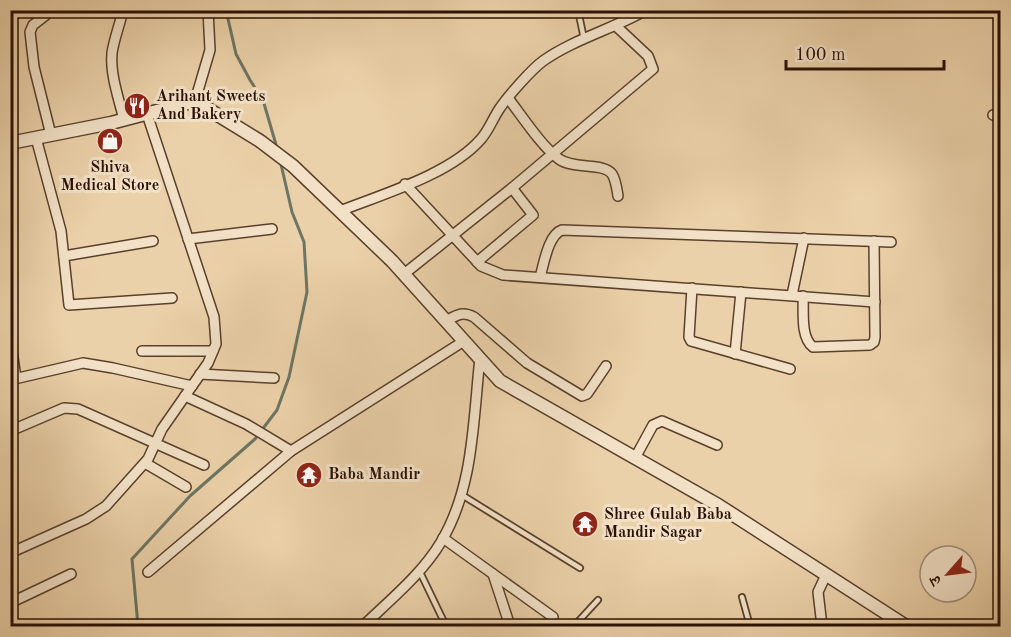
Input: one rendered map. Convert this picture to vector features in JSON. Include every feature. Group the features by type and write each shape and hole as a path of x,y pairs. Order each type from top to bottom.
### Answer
{"street":[{"path":"10,14 22,10"},
{"path":"47,10 46,15 33,25 30,32 34,67 51,135"},
{"path":"123,10 112,51 112,60 113,75 124,120"},
{"path":"340,212 460,159 482,138 501,106 542,61 646,10"},
{"path":"195,101 210,50 209,11"},
{"path":"404,274 512,188 653,69 648,56 616,26"},
{"path":"508,98 553,154 567,164 603,168 609,171 613,176 618,196"},
{"path":"10,143 124,120 195,101 260,141 293,166 404,274 500,381 718,505 906,627"},
{"path":"10,553 86,519 106,506 145,463 162,429 200,374 216,345 214,317 147,114"},
{"path":"36,138 61,231 69,305 172,298"},
{"path":"405,184 481,266 503,275 875,302"},
{"path":"477,262 533,215 512,188"},
{"path":"188,239 272,229"},
{"path":"540,277 553,237 562,230 891,242"},
{"path":"792,296 804,238"},
{"path":"64,256 153,240"},
{"path":"803,296 806,338 813,346 870,345 874,342 874,241"},
{"path":"692,288 689,337 691,341 790,369"},
{"path":"735,354 741,292"},
{"path":"446,321 466,313 474,317 527,363 582,396 587,394 606,366"},
{"path":"10,337 13,379 83,363 192,386"},
{"path":"148,572 291,451 464,341"},
{"path":"142,351 213,351"},
{"path":"363,627 419,571 443,538 454,518 466,482 480,358"},
{"path":"200,374 274,378"},
{"path":"185,396 246,424 291,451"},
{"path":"10,431 64,408 78,409 204,465"},
{"path":"635,458 653,425 662,421 717,445"},
{"path":"145,463 186,487"},
{"path":"443,538 552,617"},
{"path":"10,603 71,574"},
{"path":"493,574 510,627"},
{"path":"822,627 818,592 826,575"}],"lane":[{"path":"578,10 584,39"},
{"path":"462,494 579,568"},
{"path":"419,571 446,627"},
{"path":"742,597 750,627"},
{"path":"574,627 598,600"}],"waterway":[{"path":"226,10 236,54 263,100 277,148"},
{"path":"138,626 132,559 190,496 255,439 277,410 289,377 307,292 304,242 292,212 280,160"}],"place":[{"name":"Arihant Sweets And Bakery","path":"137,106"},
{"name":"Shiva Medical Store","path":"110,141"},
{"name":"Baba Mandir","path":"309,475"},
{"name":"Shree Gulab Baba Mandir Sagar","path":"585,524"}]}
